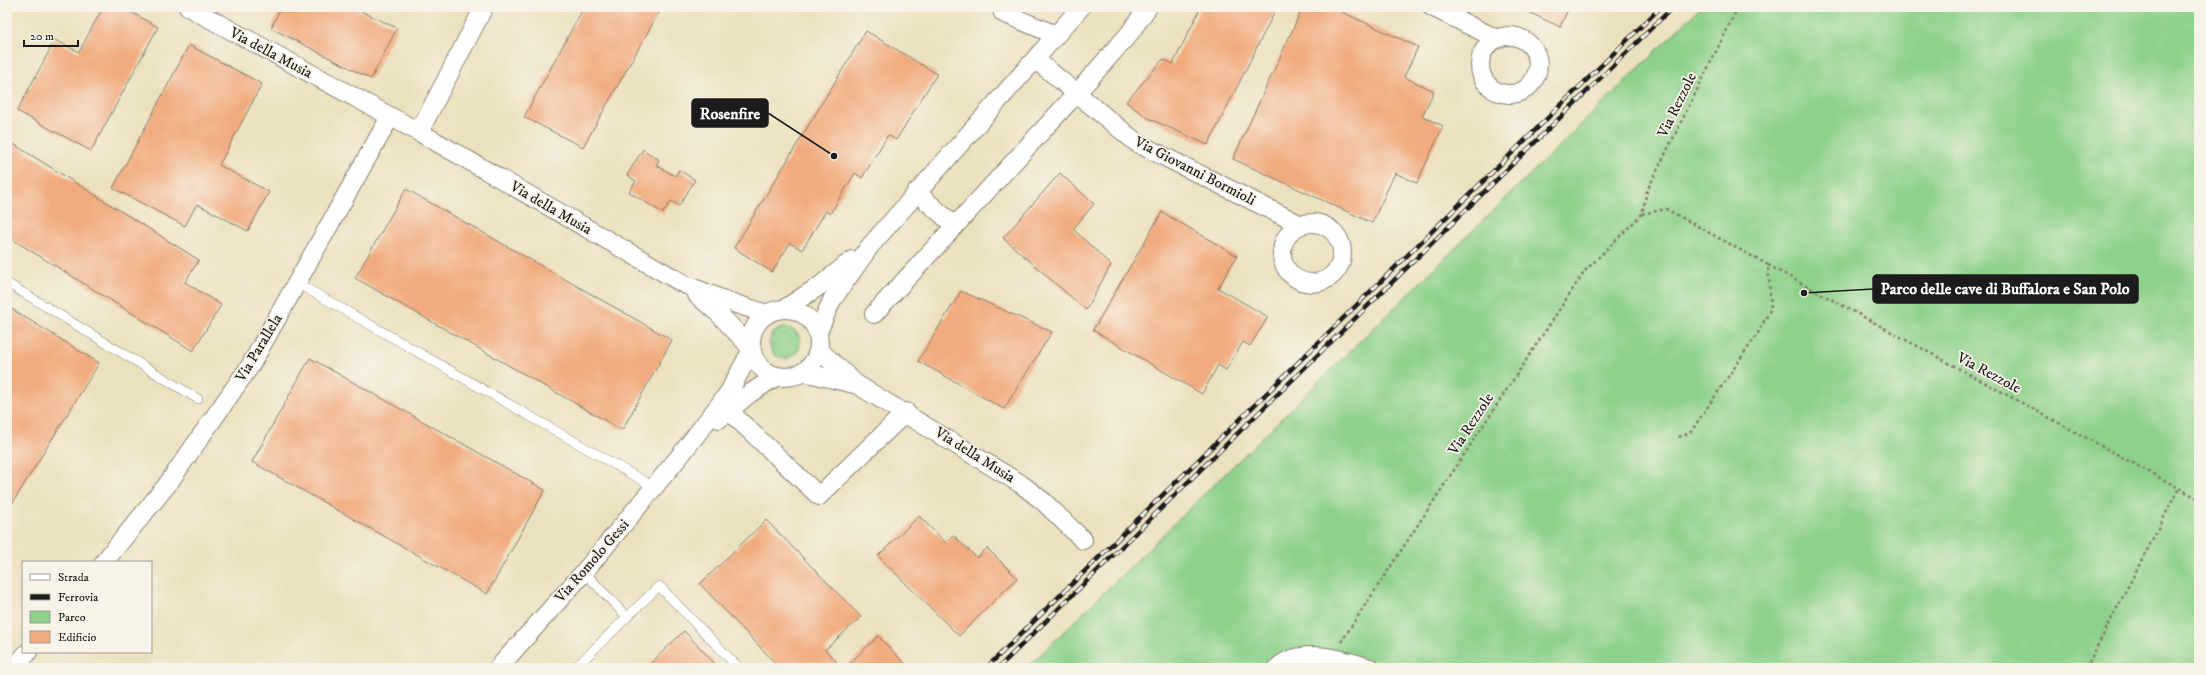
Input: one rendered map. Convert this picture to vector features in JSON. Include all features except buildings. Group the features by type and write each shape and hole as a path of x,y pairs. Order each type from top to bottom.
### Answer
{"street":[{"name":"Via della Musia","path":"188,7 206,12 684,284 727,301 776,311 795,310 805,315 813,322 818,341 856,384"},
{"path":"418,132 484,7"},
{"path":"804,372 816,358 818,341 832,300 870,246 916,192 1036,60 1081,7"},
{"path":"874,314 1076,94 1128,34 1148,7"},
{"path":"1432,7 1497,39"},
{"path":"1003,13 1056,35"},
{"name":"Via Giovanni Bormioli","path":"1036,60 1138,143 1301,226"},
{"name":"Via Parallela","path":"105,561 166,485 250,366 390,117"},
{"path":"916,192 955,226"},
{"path":"752,349 754,329 776,311 821,285 870,246"},
{"name":"Via della Musia","path":"684,284 719,314 752,349 760,367 777,376 787,377 804,372 856,384 906,412 1021,484 1044,502 1083,540"},
{"name":"Via Romolo Gessi","path":"498,668 584,572 683,452 729,392 752,349"},
{"name":"Via Romolo Gessi","path":"683,452 749,394 777,376"},
{"path":"729,411 819,496 906,412"},
{"path":"14,668 27,653"},
{"path":"1277,668 1292,658 1306,656 1333,663 1370,668"}],"lane":[{"path":"7,282 198,399"},
{"path":"297,283 654,488"},
{"path":"584,572 627,617"},
{"path":"574,668 659,586 739,668"}],"path":[{"name":"Via Rezzole","path":"1333,663 1344,637 1584,272 1642,214 1647,191 1738,7"},
{"name":"Via Rezzole","path":"1642,214 1666,209 2199,499"},
{"path":"1676,438 1690,433 1758,333 1771,308 1768,265"},
{"path":"2086,668 2179,488"}],"green space":[{"path":"1701,7 2199,7 2199,668 1027,668"},
{"path":"782,328 790,329 795,332 799,336 800,342 800,347 797,353 784,359 774,355 769,344 772,333"}],"railway":[{"path":"986,668 1661,7"},
{"path":"998,668 1673,7"}],"place":[{"name":"Rosenfire","path":"834,156"},
{"name":"Parco delle cave di Buffalora e San Polo","path":"1804,293"}]}
